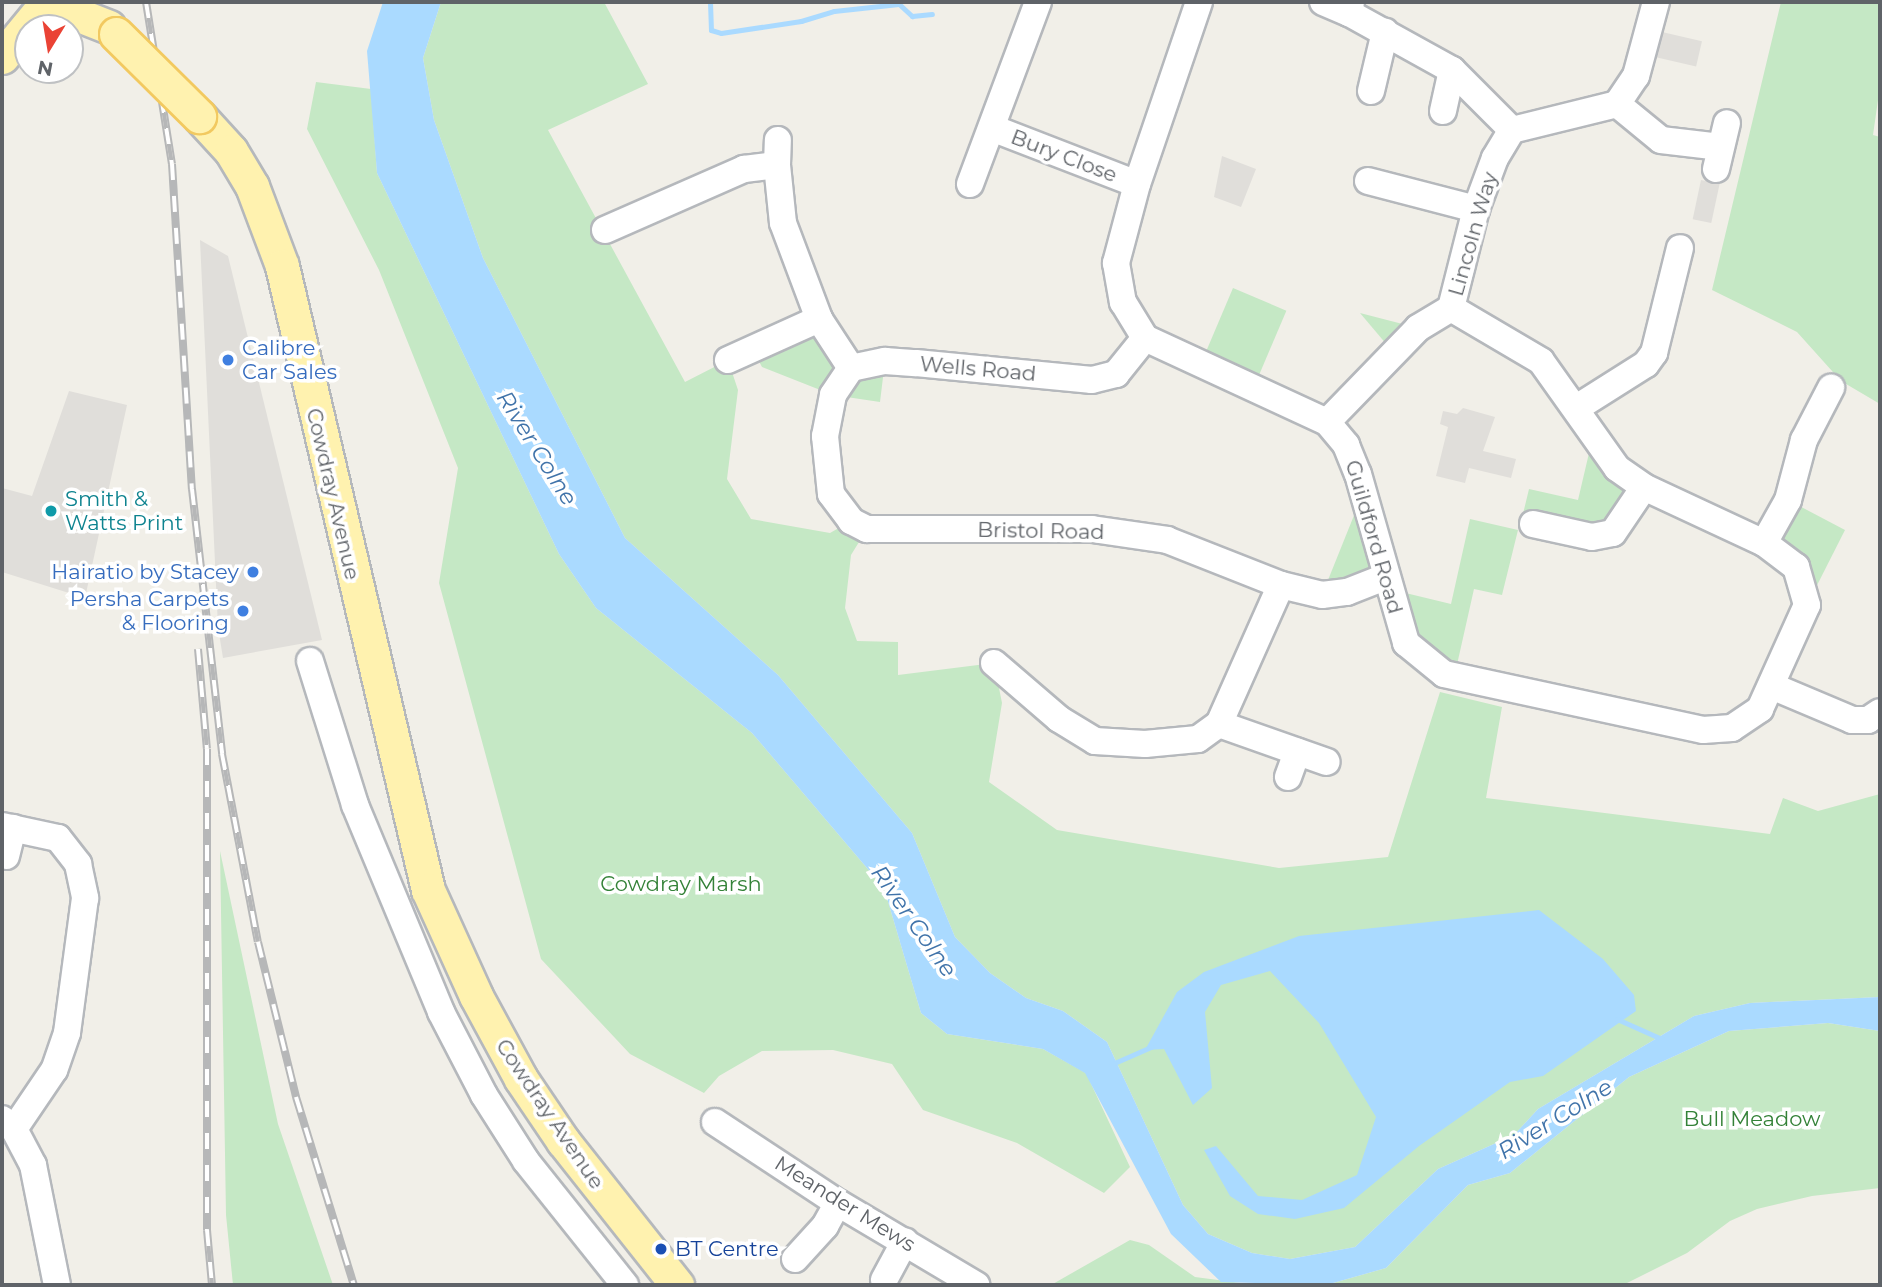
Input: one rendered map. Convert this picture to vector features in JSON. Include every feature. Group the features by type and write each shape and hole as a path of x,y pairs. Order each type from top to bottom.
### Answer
{"main road":[{"name":"Cowdray Avenue","path":"43,4 107,21 231,151 252,186 282,266 428,890 476,996 521,1079 586,1171 677,1285"},
{"path":"2,51 43,4"}],"street":[{"name":"Bury Close","path":"970,184 1038,2"},
{"path":"1145,338 1123,302 1116,262 1137,184 1199,2"},
{"path":"1323,2 1350,7 1385,32 1452,70 1513,130 1617,104 1636,76 1657,2"},
{"path":"1371,91 1385,32"},
{"path":"1443,111 1452,70"},
{"path":"1617,104 1661,140 1721,146"},
{"name":"Bury Close","path":"992,128 1137,184"},
{"name":"Lincoln Way","path":"1327,422 1418,328 1451,308 1476,209 1495,158 1513,130"},
{"path":"605,230 649,222 778,153 783,223 819,319 851,368"},
{"path":"1368,181 1400,202 1476,209"},
{"path":"1578,407 1646,364 1654,353 1684,276 1680,248"},
{"name":"Guildford Road","path":"1145,338 1327,422 1346,445 1358,474 1385,577 1406,643 1454,678 1703,730 1732,727 1760,709 1774,687 1807,605 1796,567 1764,543 1644,487 1617,468 1578,407 1541,361 1451,308"},
{"path":"729,360 758,358 819,319"},
{"name":"Wells Road","path":"851,368 885,361 1092,380 1116,374 1145,338"},
{"name":"Bristol Road","path":"851,368 833,396 825,436 831,494 851,521 867,529 1092,529 1167,540 1281,585 1322,595 1346,592 1385,577"},
{"path":"1764,543 1794,488 1801,421 1831,388"},
{"path":"1533,524 1562,518 1592,537 1613,533 1644,487"},
{"path":"994,663 1010,694 1095,741 1145,744 1198,740 1219,724 1281,585"},
{"name":"Cowdray Avenue","path":"310,662 355,805 393,905 484,1095 579,1234 625,1285"},
{"path":"1774,687 1853,720 1868,720 1880,712"},
{"path":"1219,724 1292,765 1326,762"},
{"path":"6,856 7,827 58,838 78,864 85,898 67,1033 54,1070 8,1124 33,1165 57,1285"},
{"path":"393,905 428,890"},
{"name":"Meander Mews","path":"715,1122 838,1203 905,1241 970,1284"},
{"path":"795,1259 825,1226 838,1203"},
{"path":"881,1278 905,1241"}],"shaded area":[{"path":"1662,32 1702,41 1696,67 1656,57"},
{"path":"1222,156 1256,169 1241,207 1214,197"},
{"path":"1701,180 1720,184 1711,223 1693,219"},
{"path":"200,240 228,256 322,640 223,658 218,627"},
{"path":"69,391 127,405 85,598 2,572 2,488 32,496"},
{"path":"1463,408 1495,417 1483,451 1516,459 1511,478 1469,468 1465,483 1436,476 1448,427 1440,424 1443,411 1457,414"}],"green space":[{"path":"441,2 604,2 648,84 548,130 685,382 728,360 738,390 727,479 751,519 830,533 851,521 867,529 851,555 845,608 857,641 898,642 898,675 994,663 1002,703 989,782 1057,830 1279,868 1388,857 1440,692 1502,707 1486,798 1770,834 1783,798 1818,811 1880,794 1880,997 1750,1003 1694,1016 1538,1109 1514,1135 1438,1169 1355,1247 1290,1259 1252,1253 1208,1234 1183,1205 1107,1042 1063,1011 1026,998 990,973 955,937 912,833 778,675 625,538 483,258 434,120 423,58"},
{"path":"1781,2 1880,2 1880,86 1873,135 1880,137 1880,404 1841,381 1797,332 1712,290"},
{"name":"Cowdray Marsh","path":"316,82 371,89 377,173 559,554 596,608 752,733 884,888 921,1013 947,1034 1043,1049 1086,1073 1130,1167 1104,1193 1017,1143 923,1110 892,1064 833,1050 762,1051 719,1076 704,1093 630,1054 541,959 439,583 458,468 379,270 307,129"},
{"path":"1233,288 1286,311 1254,387 1201,364"},
{"path":"1360,313 1418,328 1393,352"},
{"path":"819,319 851,368 885,361 880,402 833,395 762,367 753,350"},
{"path":"1593,436 1644,487 1613,533 1521,522 1529,489 1578,500"},
{"path":"1363,493 1385,577 1322,595"},
{"path":"1788,500 1845,530 1807,605 1764,543"},
{"path":"1470,519 1518,530 1502,595 1474,589 1454,678 1406,643 1389,589 1451,604"},
{"path":"220,851 278,1124 333,1285 233,1285 226,1215"},
{"name":"Bull Meadow","path":"1828,1023 1880,1031 1880,1188 1812,1196 1757,1209 1730,1221 1687,1253 1623,1285 1326,1285 1386,1268 1468,1185 1510,1173 1629,1077 1729,1031"},
{"path":"1130,1240 1149,1245 1195,1277 1256,1285 1051,1285"}],"water":[{"name":"River Colne","path":"383,2 441,2 423,58 434,120 483,258 625,538 778,675 912,833 955,937 990,973 1026,998 1063,1011 1107,1042 1183,1205 1208,1234 1252,1253 1290,1259 1355,1247 1438,1169 1514,1135 1538,1109 1694,1016 1750,1003 1880,997 1880,1031 1828,1023 1729,1031 1629,1077 1510,1173 1468,1185 1386,1268 1326,1285 1221,1282 1171,1234 1085,1073 1043,1049 947,1034 921,1013 884,888 752,733 596,608 559,554 377,173 367,51"},
{"path":"1539,910 1603,959 1634,995 1636,1011 1543,1076 1510,1082 1419,1146 1344,1208 1295,1219 1258,1214 1230,1196 1204,1150 1216,1146 1258,1196 1302,1200 1357,1175 1376,1117 1319,1023 1270,971 1221,985 1205,1012 1212,1088 1193,1105 1164,1049 1145,1050 1177,992 1204,972 1299,936"}],"waterway":[{"path":"710,2 711,30 721,33 801,21 834,11 899,4 912,16 932,14"},
{"path":"1617,1019 1662,1039"},
{"path":"1112,1064 1151,1047"}],"railway":[{"path":"146,2 172,164 192,489 222,754 258,942 296,1097 354,1285"},
{"path":"198,649 207,749 207,1230 212,1285"}],"place":[{"name":"Calibre Car Sales","path":"228,360"},
{"name":"Smith & Watts Print","path":"51,511"},
{"name":"Hairatio by Stacey","path":"253,572"},
{"name":"Persha Carpets & Flooring","path":"243,611"},
{"name":"BT Centre","path":"661,1249"}]}
